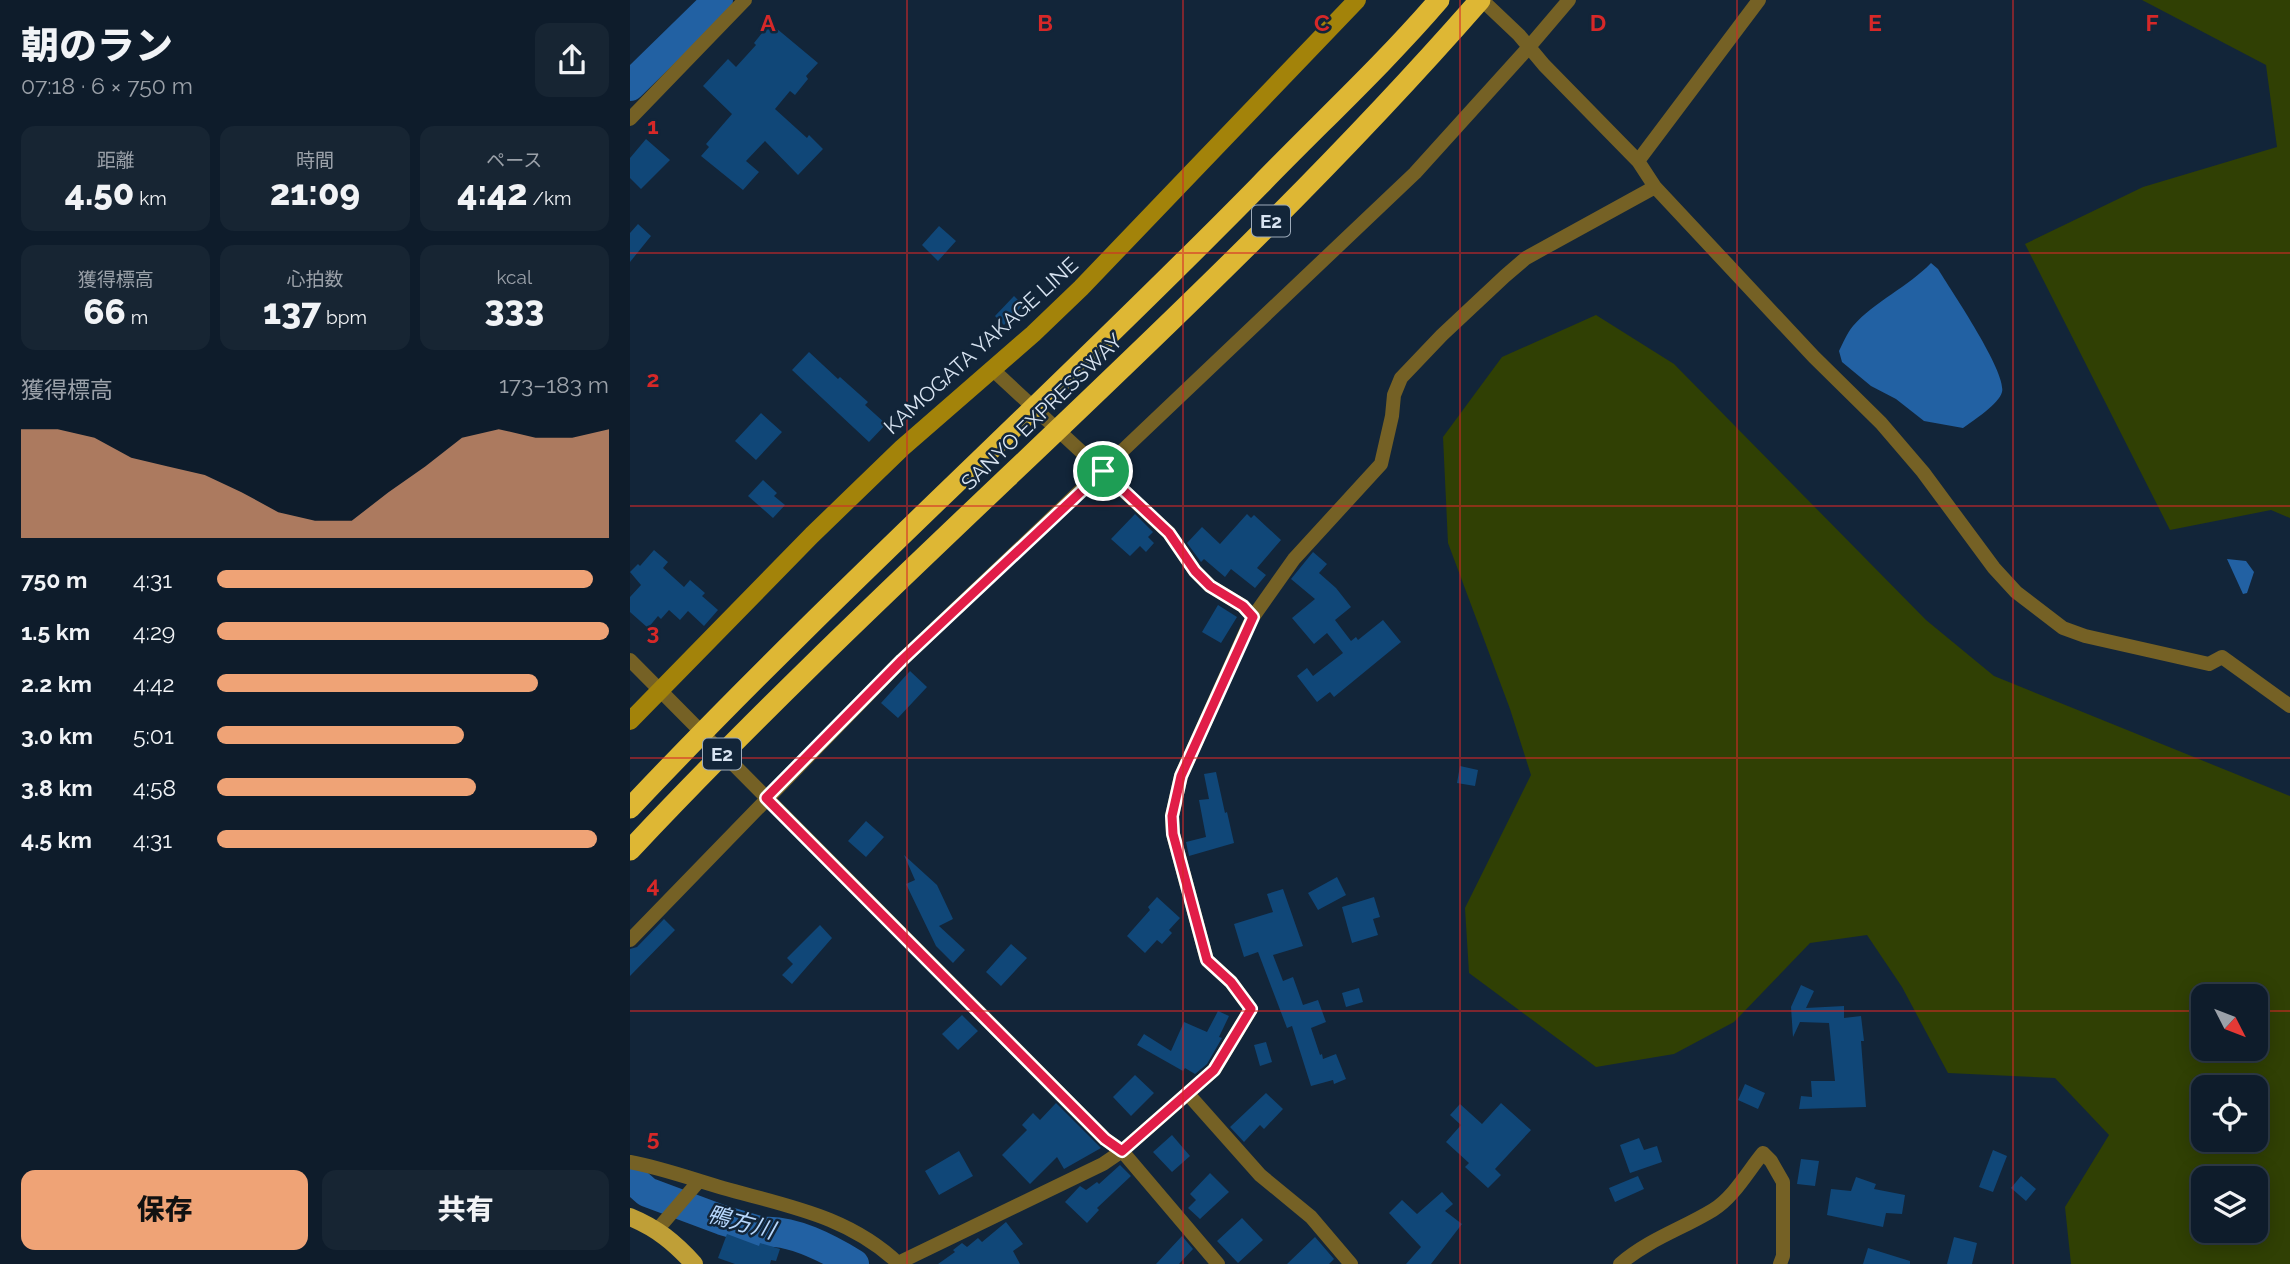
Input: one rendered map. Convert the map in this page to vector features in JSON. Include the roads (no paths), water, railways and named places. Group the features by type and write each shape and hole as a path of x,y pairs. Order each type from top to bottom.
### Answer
{"highway":[{"name":"SANYO EXPRESSWAY","path":"630,808 740,695 1146,301 1439,0"},
{"name":"SANYO EXPRESSWAY","path":"630,850 760,716 1018,470 1307,186 1481,0"}],"main road":[{"name":"KAMOGATA YAKAGE LINE","path":"630,721 812,535 902,448 1033,334 1115,255 1357,0"},
{"path":"630,1217 669,1238 694,1264"}],"street":[{"path":"630,119 745,0"},
{"path":"1481,0 1638,161 1655,187 1814,357 1881,424 1923,472 1994,568 2016,592 2063,628 2085,636 2209,664 2222,657 2290,706"},
{"path":"630,940 902,660 1415,173 1569,0"},
{"path":"1638,161 1759,0"},
{"path":"630,1162 662,1168 697,1184 818,1214 856,1231 880,1247 898,1264 1103,1164 1122,1151 1214,1070 1251,1009 1231,982 1207,960 1173,834 1172,816 1181,776 1253,617 1294,559 1381,464 1394,394 1401,378 1442,335 1527,258 1655,187"},
{"path":"992,369 1169,533 1195,571 1210,586 1243,606 1253,617"},
{"path":"630,660 1105,1139 1122,1151 1218,1264"},
{"path":"1188,1094 1260,1175 1311,1217 1351,1264"},
{"path":"1619,1264 1652,1240 1714,1209 1726,1199 1763,1153 1772,1161 1783,1182 1783,1256 1780,1264"},
{"path":"657,1230 697,1184"}],"water":[{"path":"1931,263 1938,269 1976,330 2001,382 2002,392 1996,402 1963,428 1924,421 1896,399 1871,386 1842,362 1839,351 1851,329 1862,317"},
{"path":"2227,559 2246,561 2254,572 2247,593 2243,594"}],"waterway":[{"path":"630,86 718,0"},
{"name":"鴨方川","path":"630,1177 647,1192 722,1220 763,1232 798,1237 822,1246 854,1264"}]}
